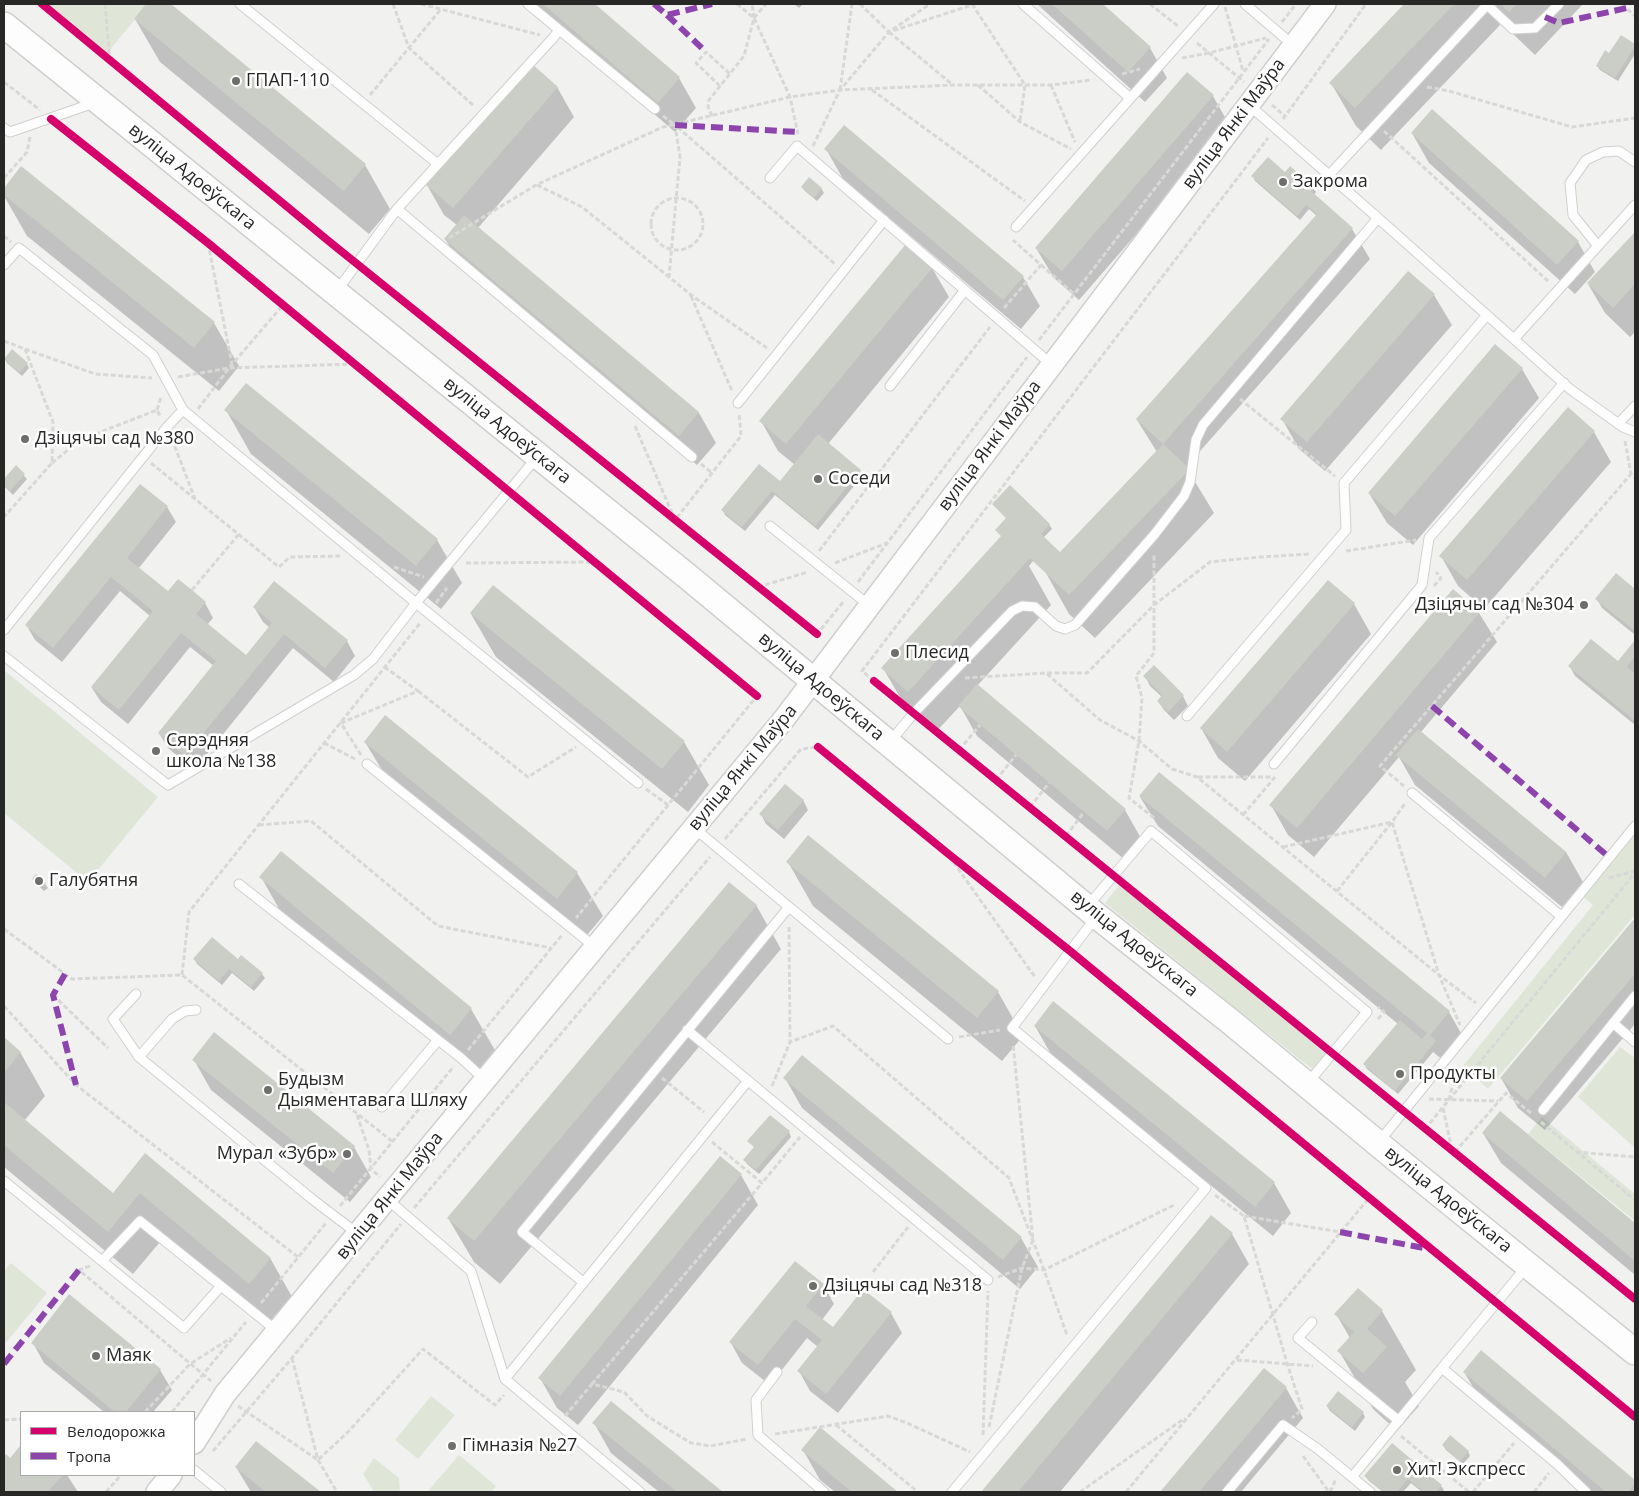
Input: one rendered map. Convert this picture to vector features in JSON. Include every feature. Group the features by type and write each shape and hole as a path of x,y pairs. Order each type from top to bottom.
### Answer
{"main road":[{"name":"вуліца Адоеўскага","path":"4,25 687,576 1092,912 1231,1022 1635,1352"}],"street":[{"name":"вуліца Янкі Маўра","path":"195,1440 225,1394 814,681 1051,364 1325,4"},
{"path":"157,1492 169,1476"}],"lane":[{"path":"240,4 438,164"},
{"path":"528,4 658,112"},
{"path":"1023,4 1130,98"},
{"path":"1016,227 1214,4"},
{"path":"1245,4 1293,45"},
{"path":"1329,175 1487,5 1513,29 1535,28 1559,4"},
{"path":"336,293 397,209 553,38 558,30"},
{"path":"1253,99 1276,128 1564,384 1620,426 1635,432"},
{"path":"6,133 98,102"},
{"path":"770,178 797,146 1051,364"},
{"path":"1598,246 1573,215 1570,183 1586,160 1603,152 1619,150 1635,162"},
{"path":"1514,339 1635,205"},
{"path":"397,209 692,457"},
{"path":"889,743 945,679 1012,611 1022,606 1035,607 1056,626 1065,629 1075,625 1154,535 1184,496 1190,482 1196,440 1203,424 1378,218"},
{"path":"738,403 884,220"},
{"path":"4,266 19,248 153,355 183,410 416,603 641,785"},
{"path":"890,386 965,290"},
{"path":"1187,716 1346,530 1344,483 1487,315"},
{"path":"1274,764 1422,585 1429,538 1564,384"},
{"path":"1620,426 1635,406"},
{"path":"4,630 143,456 183,410"},
{"path":"4,656 168,785 354,675 374,659 416,603 538,456"},
{"path":"770,526 870,606"},
{"path":"367,764 595,947"},
{"path":"1412,793 1561,916"},
{"path":"1378,1143 1635,826"},
{"path":"693,828 948,1039"},
{"path":"952,1492 1206,1188 1012,1028 1070,951 1092,912 1151,831 1367,1012 1307,1084"},
{"path":"239,884 438,1040 485,1080"},
{"path":"583,1282 522,1232 789,907"},
{"path":"136,994 113,1019 139,1057 312,1199 358,1234"},
{"path":"1543,1110 1635,996"},
{"path":"139,1057 172,1020 185,1011 196,1010"},
{"path":"1613,1023 1635,1042"},
{"path":"687,1030 747,1082 768,1097 988,1280"},
{"path":"382,1107 438,1040"},
{"path":"504,1379 747,1082"},
{"path":"4,1181 184,1328 220,1286"},
{"path":"387,1199 471,1271 504,1379 640,1492"},
{"path":"102,1261 140,1221 277,1331"},
{"path":"1352,1476 1528,1265"},
{"path":"1312,1322 1298,1338 1399,1421"},
{"path":"1442,1368 1557,1464 1586,1492"},
{"path":"777,1372 756,1400 758,1431 760,1436 824,1492"},
{"path":"1227,1492 1283,1425 1318,1449 1370,1492"},
{"path":"195,1471 220,1492"}],"path":[{"path":"42,4 357,264 817,634 852,591 1074,294 1271,36 1209,53 1161,62 1108,78 1051,85 953,85 840,90 790,98 663,127 536,185 438,244"},
{"path":"106,4 110,61"},
{"path":"392,4 409,48 483,114"},
{"path":"421,4 553,38"},
{"path":"737,4 754,18"},
{"path":"752,4 754,18 790,98 806,153"},
{"path":"712,116 708,107 708,100 744,56 754,18 766,4"},
{"path":"840,90 852,4"},
{"path":"860,4 889,32 953,85"},
{"path":"806,153 840,90 889,32 930,4"},
{"path":"889,32 973,4 1025,85 1020,122"},
{"path":"1150,4 1238,78 1253,99 1285,116"},
{"path":"1224,4 1243,72"},
{"path":"1276,30 1296,4"},
{"path":"874,681 862,671 1276,128 1366,4"},
{"path":"1622,4 1635,16"},
{"path":"364,104 441,9"},
{"path":"720,86 696,63 706,52 730,74"},
{"path":"4,82 208,243 757,696"},
{"path":"978,85 1020,122 1080,154"},
{"path":"1051,85 1080,154"},
{"path":"1412,85 1449,91 1572,127 1635,118"},
{"path":"871,90 1033,207"},
{"path":"4,178 27,152 37,107"},
{"path":"658,112 843,271"},
{"path":"669,277 680,157 675,125"},
{"path":"1381,129 1550,282"},
{"path":"536,185 582,207 690,295 777,355"},
{"path":"676,198 685,199 693,203 703,218 701,235 689,248 671,250 657,241 651,226 652,218 655,210 661,204 676,198"},
{"path":"1016,227 1008,235 1074,294"},
{"path":"208,243 230,367"},
{"path":"813,559 997,317 1041,265"},
{"path":"675,520 741,436 738,403 690,295"},
{"path":"192,417 230,367 283,305"},
{"path":"4,341 95,374 166,378 230,367 354,364"},
{"path":"25,349 53,422 52,463"},
{"path":"1230,391 1344,483"},
{"path":"624,400 675,520"},
{"path":"4,517 52,463 80,440 157,410 167,427 195,499"},
{"path":"1620,426 1631,474 1635,478"},
{"path":"143,456 279,567 290,557 360,556 435,581 454,579 189,912 182,975"},
{"path":"1337,891 1392,822 1412,793 1380,766 1631,474"},
{"path":"192,590 238,534"},
{"path":"1154,535 1154,653 1136,676 1142,698 1139,742 1129,798 1159,823"},
{"path":"945,679 1046,673 1087,673 1154,605 1210,562 1260,556 1326,554 1429,538"},
{"path":"462,569 466,563 595,562"},
{"path":"374,659 418,690 528,777 586,741"},
{"path":"1046,673 1100,720 1139,742 1172,769 1197,777 1275,777"},
{"path":"341,723 418,690"},
{"path":"341,723 367,764"},
{"path":"959,750 980,725"},
{"path":"324,743 367,764"},
{"path":"195,1471 292,1358 407,1217 801,748 818,747 1070,951 1635,1417"},
{"path":"996,780 1016,755"},
{"path":"1197,777 1439,975 1485,1010"},
{"path":"1030,807 1049,783"},
{"path":"641,785 668,805"},
{"path":"1066,836 1084,812"},
{"path":"258,825 311,821 438,926 551,948"},
{"path":"1284,847 1392,822"},
{"path":"1392,822 1439,975 1464,1035 1449,1100"},
{"path":"946,852 1042,988"},
{"path":"1425,1129 1635,873"},
{"path":"768,1097 790,1042 789,907"},
{"path":"52,995 108,1048"},
{"path":"4,1006 76,1085 298,1258"},
{"path":"1372,1026 1384,1012 1376,1006"},
{"path":"790,1042 833,1026 1009,1178 1072,1350"},
{"path":"948,1039 1012,1028 1033,1240 1022,1268 982,1457"},
{"path":"654,1071 704,1112"},
{"path":"1443,1107 1454,1151 1506,1093 1635,1200"},
{"path":"1415,1098 1498,1101"},
{"path":"357,1114 369,1150 370,1169"},
{"path":"558,1424 807,1130"},
{"path":"704,1135 762,1183"},
{"path":"1576,1152 1635,1156"},
{"path":"982,1457 988,1280 1022,1268 1044,1270 1206,1188 1244,1216 1340,1232"},
{"path":"1126,1492 1369,1198"},
{"path":"1244,1216 1302,1409 1283,1425"},
{"path":"873,1272 914,1219"},
{"path":"102,1261 79,1270 245,1412 318,1460"},
{"path":"146,1411 190,1364 235,1335"},
{"path":"318,1460 348,1432 423,1349 495,1405 513,1386"},
{"path":"292,1358 318,1460 337,1492"},
{"path":"1236,1360 1319,1366"},
{"path":"592,1384 624,1392 647,1416 691,1443 710,1446 760,1436 888,1416 982,1457"},
{"path":"1080,1492 1190,1415"},
{"path":"4,1420 20,1419"},
{"path":"836,1425 918,1492"},
{"path":"1392,1429 1471,1492 1521,1435"},
{"path":"1303,1455 1328,1492"},
{"path":"1534,1492 1557,1464"},
{"path":"106,1492 120,1476"}],"shaded area":[{"path":"47,4 148,4 107,53"},
{"path":"4,670 158,797 88,882 4,813"},
{"path":"1635,824 1635,915 1488,1089 1463,1066 1593,905 1579,894"},
{"path":"1120,884 1329,1053 1312,1069 1105,903"},
{"path":"1620,1047 1635,1058 1635,1148 1578,1097"},
{"path":"1542,1117 1635,1194 1635,1221 1528,1134"},
{"path":"11,1263 47,1293 4,1345 4,1271"},
{"path":"431,1396 455,1415 418,1459 395,1440"},
{"path":"459,1455 496,1486 491,1492 427,1492"},
{"path":"374,1458 399,1478 400,1490 397,1492 374,1492 363,1474"}],"building":[{"path":"146,4 171,4 366,164 344,191 134,19"},
{"path":"543,4 595,4 680,77 658,103"},
{"path":"1052,4 1103,4 1151,47 1128,72"},
{"path":"1404,4 1454,4 1355,108 1329,83"},
{"path":"1500,4 1517,4 1509,12"},
{"path":"1621,35 1635,44 1635,46 1615,78 1596,66 1605,50 1609,53"},
{"path":"531,63 558,87 453,208 426,185"},
{"path":"1187,72 1214,95 1062,271 1035,248"},
{"path":"1432,109 1579,241 1557,265 1411,133"},
{"path":"844,125 1024,276 1003,300 824,149"},
{"path":"1268,157 1285,172 1290,166 1314,187 1311,191 1353,228 1163,444 1136,419 1317,214 1306,205 1297,216 1251,176"},
{"path":"21,166 215,322 194,348 4,195 4,188"},
{"path":"809,177 822,188 814,198 801,187"},
{"path":"464,215 699,412 679,436 444,239"},
{"path":"1635,232 1635,284 1613,308 1587,283"},
{"path":"906,244 933,267 786,444 759,421"},
{"path":"1408,271 1435,294 1307,442 1280,419"},
{"path":"1495,344 1523,368 1395,516 1368,493"},
{"path":"12,349 28,363 19,373 4,359"},
{"path":"246,383 438,539 416,566 224,410"},
{"path":"1568,407 1595,431 1467,580 1439,556"},
{"path":"818,434 861,470 815,526 772,491 742,527 721,510 759,464 780,481"},
{"path":"1163,444 1190,469 1069,595 1030,558 908,692 881,668 1001,536 995,530 1006,518 992,504 1010,485 1050,524 1041,534 1060,552"},
{"path":"16,465 25,474 10,491 4,485 4,479"},
{"path":"140,484 168,506 127,558 168,591 178,579 192,590 206,602 196,614 246,655 272,623 253,607 274,581 348,640 325,668 284,634 185,756 158,733 216,661 181,633 119,710 91,687 153,611 111,577 53,648 25,625"},
{"path":"1616,573 1635,589 1635,631 1595,599"},
{"path":"1328,580 1355,603 1227,752 1200,728"},
{"path":"493,585 685,741 662,769 470,613"},
{"path":"1453,589 1480,612 1297,828 1269,805"},
{"path":"1591,639 1618,661 1635,640 1635,656 1627,667 1635,674 1635,721 1568,666"},
{"path":"1154,665 1184,695 1168,712 1157,701 1162,695 1143,676"},
{"path":"977,684 1126,809 1107,831 958,706"},
{"path":"385,715 578,872 557,899 364,742"},
{"path":"1418,729 1566,852 1545,878 1396,755"},
{"path":"1159,772 1450,1011 1430,1035 1436,1041 1395,1091 1363,1064 1400,1020 1422,1039 1427,1033 1139,796"},
{"path":"785,784 804,800 778,830 759,814"},
{"path":"808,835 999,991 977,1018 786,862"},
{"path":"281,851 472,1008 450,1035 259,877"},
{"name":"Галубятня","path":"36,874 46,883 41,887 32,879"},
{"path":"729,882 757,905 474,1241 447,1218"},
{"path":"1635,918 1635,974 1527,1101 1500,1078"},
{"path":"212,937 238,959 241,955 263,973 251,987 229,969 219,981 193,959"},
{"path":"1053,1001 1275,1182 1255,1207 1034,1026"},
{"path":"214,1032 355,1146 333,1173 192,1060"},
{"path":"4,1037 21,1052 4,1073"},
{"path":"802,1055 1022,1237 1003,1260 783,1078"},
{"path":"4,1102 113,1193 145,1153 271,1258 249,1284 140,1193 108,1232 4,1145"},
{"path":"1500,1111 1635,1223 1635,1261 1482,1133"},
{"path":"770,1115 790,1131 756,1170 743,1160 754,1147 747,1141"},
{"path":"720,1156 742,1174 560,1396 538,1378"},
{"path":"1211,1215 1233,1233 1018,1492 981,1492"},
{"path":"795,1261 824,1284 806,1306 833,1327 863,1289 892,1312 826,1394 797,1371 822,1340 795,1319 758,1365 729,1342"},
{"path":"1358,1288 1383,1310 1367,1329 1387,1347 1363,1373 1337,1351 1354,1332 1334,1314"},
{"name":"Маяк","path":"69,1294 161,1369 127,1411 114,1411 31,1343"},
{"path":"1481,1350 1635,1480 1635,1484 1628,1492 1606,1492 1463,1372"},
{"path":"1264,1368 1287,1387 1269,1409 1199,1492 1160,1492"},
{"path":"1338,1391 1364,1412 1352,1427 1326,1406"},
{"path":"611,1401 723,1492 677,1492 592,1423"},
{"path":"820,1427 898,1492 852,1492 801,1450"},
{"path":"1450,1435 1469,1451 1460,1461 1442,1445"},
{"path":"256,1441 321,1492 266,1492 235,1467"},
{"name":"Хит! Экспресс","path":"1392,1443 1442,1485 1436,1492 1424,1492 1408,1479 1397,1492 1384,1492 1364,1476"},
{"path":"20,1446 20,1476 62,1476 47,1492 4,1492 4,1457 6,1454 10,1458"}],"marked path":[{"path":"654,4 667,15 712,4"},
{"path":"1545,17 1559,23 1627,8"},
{"path":"667,15 706,52"},
{"path":"675,125 798,132"},
{"path":"1432,706 1610,858"},
{"path":"65,974 53,995 76,1085"},
{"path":"1340,1232 1429,1249"},
{"path":"4,1364 79,1270"}],"cycle path":[{"path":"42,4 331,243 817,634"},
{"path":"51,119 208,243 757,696"},
{"path":"874,681 1635,1299"},
{"path":"818,747 1070,951 1635,1417"}],"place":[{"name":"ГПАП-110","path":"236,81"},
{"name":"Закрома","path":"1283,182"},
{"name":"Дзіцячы сад №380","path":"25,439"},
{"name":"Соседи","path":"818,479"},
{"name":"Дзіцячы сад №304","path":"1584,605"},
{"name":"Плесид","path":"895,653"},
{"name":"Сярэдняя школа №138","path":"156,751"},
{"name":"Галубятня","path":"39,881"},
{"name":"Продукты","path":"1400,1074"},
{"name":"Будызм Дыяментавага Шляху","path":"268,1090"},
{"name":"Мурал «Зубр»","path":"347,1154"},
{"name":"Дзіцячы сад №318","path":"813,1286"},
{"name":"Маяк","path":"96,1356"},
{"name":"Гімназія №27","path":"452,1446"},
{"name":"Хит! Экспресс","path":"1397,1470"}]}
